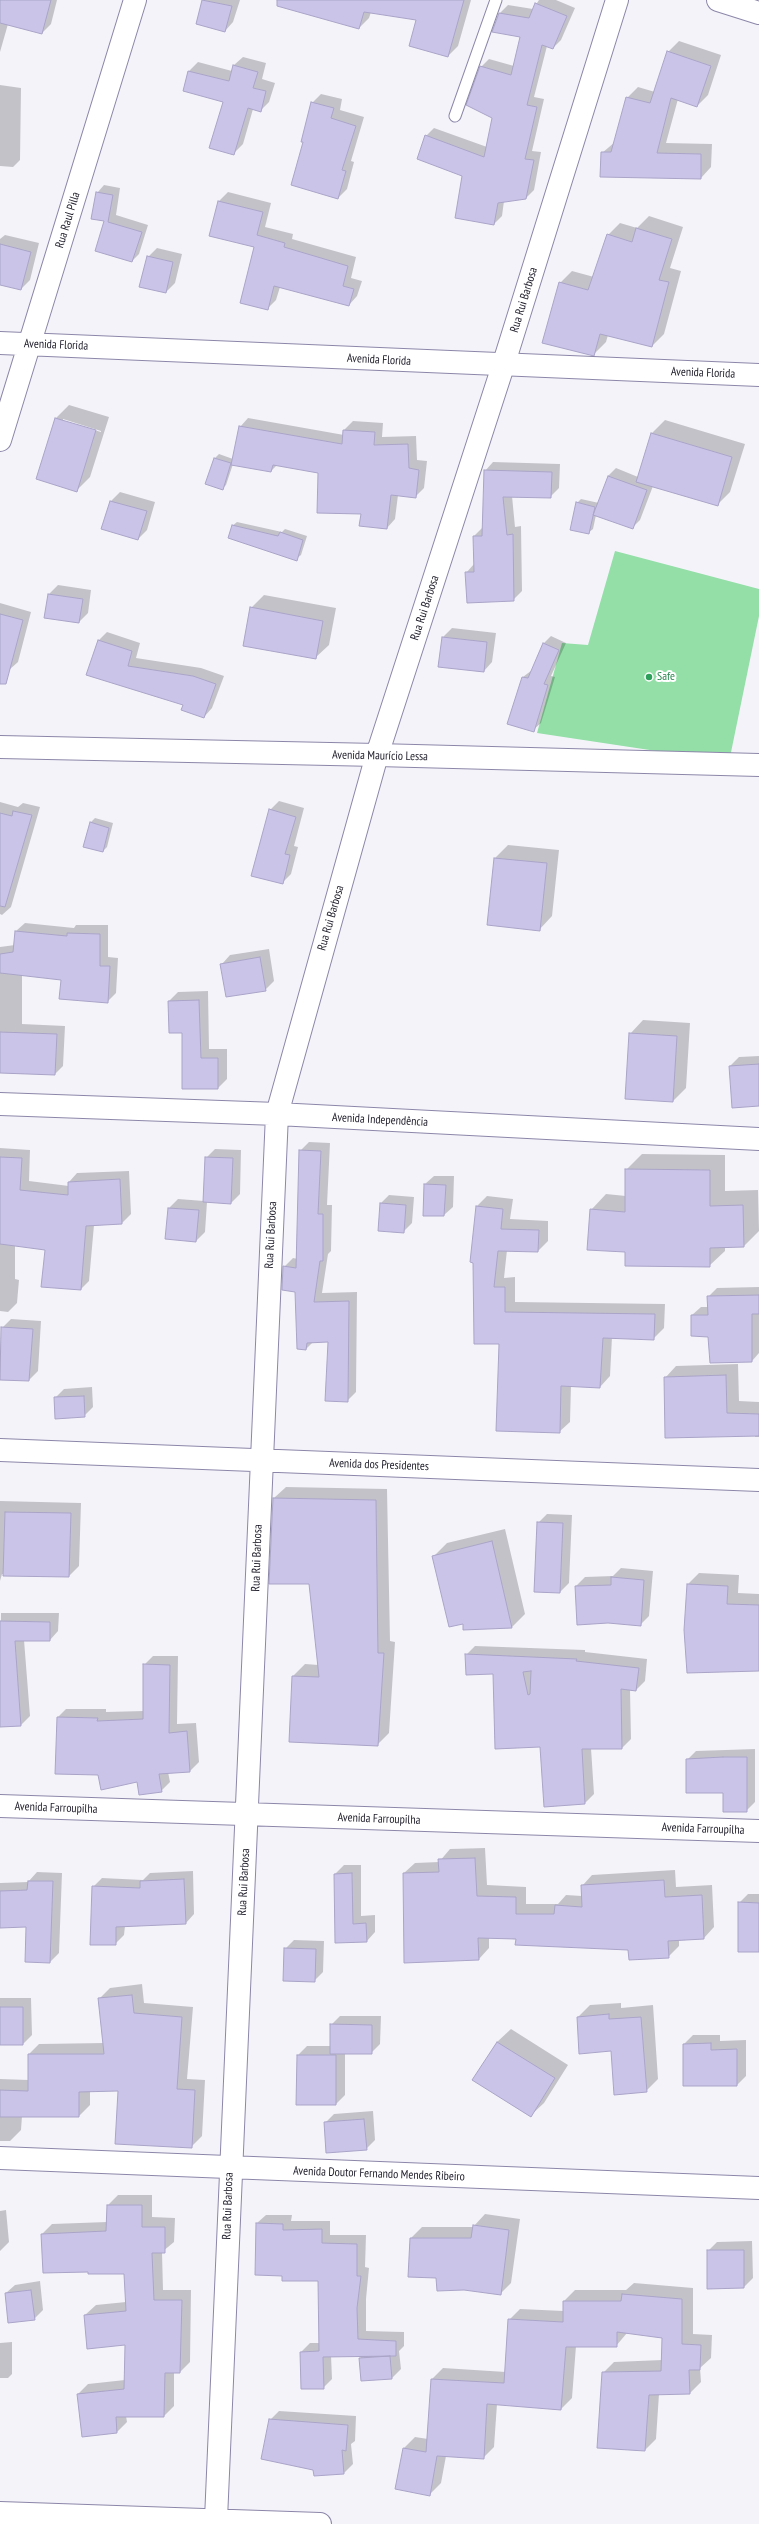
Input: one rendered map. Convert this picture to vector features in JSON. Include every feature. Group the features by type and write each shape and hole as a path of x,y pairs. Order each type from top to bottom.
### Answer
{"street":[{"name":"Rua Raul Pilla","path":"0,440 135,0"},
{"name":"Rua Rui Barbosa","path":"216,2519 230,2168 248,1815 276,1114 377,755 504,366 617,0"},
{"path":"718,0 759,13"},
{"name":"Avenida Florida","path":"0,343 504,366 759,375"},
{"name":"Avenida Maurício Lessa","path":"0,747 759,765"},
{"name":"Avenida Independência","path":"0,1104 276,1114 759,1139"},
{"name":"Avenida dos Presidentes","path":"0,1450 759,1480"},
{"name":"Avenida Farroupilha","path":"0,1806 759,1831"},
{"name":"Avenida Doutor Fernando Mendes Ribeiro","path":"0,2158 759,2188"},
{"path":"0,2513 216,2519 320,2524"}],"lane":[{"path":"455,116 496,0"}],"green space":[{"name":"Safe","path":"615,551 759,589 759,616 729,762 537,733 562,643 588,645"}],"building":[{"path":"0,0 51,0 42,34 0,23"},
{"path":"202,0 232,6 225,32 196,24"},
{"path":"277,0 464,0 448,57 409,46 416,20 364,12 359,29 277,6"},
{"path":"535,3 567,16 553,49 542,45 527,105 537,107 525,159 534,160 526,199 498,203 494,225 455,218 462,176 417,159 425,135 484,157 492,118 466,105 480,66 511,75 520,37 492,32 499,13 529,18"},
{"path":"667,51 711,66 697,107 671,98 657,153 701,154 701,179 600,177 601,152 611,152 626,97 650,103"},
{"path":"233,65 258,72 253,88 266,91 261,112 248,108 234,155 209,148 223,102 183,91 188,71 229,81"},
{"path":"311,102 334,108 331,118 356,126 342,170 346,171 338,199 291,185 303,142 301,142"},
{"path":"96,192 113,195 108,222 142,232 132,262 95,251 104,221 91,219"},
{"path":"218,201 263,212 257,235 285,243 284,247 348,266 343,286 354,289 349,306 274,286 268,310 240,303 254,247 209,236"},
{"path":"636,228 672,239 659,280 669,282 652,347 600,334 594,356 542,343 559,282 588,290 607,234 632,242"},
{"path":"0,244 31,252 21,290 0,285"},
{"path":"147,256 173,262 166,293 139,287"},
{"path":"55,418 96,430 77,492 36,479"},
{"path":"239,426 342,444 343,430 375,432 374,445 408,444 409,468 419,470 416,498 391,495 387,529 359,526 361,514 317,513 318,473 273,465 271,472 231,465"},
{"path":"651,433 732,457 718,506 636,482"},
{"path":"214,458 231,463 223,490 205,484"},
{"path":"484,470 552,472 551,498 503,497 507,535 513,534 514,601 467,603 465,572 474,572 473,536 482,536"},
{"path":"608,476 647,490 633,529 593,515"},
{"path":"110,501 147,511 138,540 101,529"},
{"path":"576,502 595,507 589,534 570,530"},
{"path":"232,525 278,536 280,532 303,540 297,561 228,538"},
{"path":"48,594 83,599 79,623 44,618"},
{"path":"250,607 323,621 316,659 243,646"},
{"path":"0,614 23,620 6,684 0,684"},
{"path":"442,637 487,642 484,672 438,667"},
{"path":"98,640 132,651 128,666 193,676 216,684 204,718 181,710 183,705 86,675"},
{"path":"543,643 559,650 544,684 548,685 534,732 507,724 522,677 528,678"},
{"path":"269,809 296,817 285,854 290,855 283,884 251,876"},
{"path":"13,811 32,815 5,907 0,906 0,813 12,816"},
{"path":"90,822 109,828 103,852 83,847"},
{"path":"494,858 547,863 540,931 487,925"},
{"path":"15,931 67,936 67,933 100,934 100,966 110,966 108,1003 59,999 61,980 0,973 0,954 13,952"},
{"path":"260,957 266,991 226,997 220,964"},
{"path":"199,1000 201,1058 218,1058 218,1089 182,1089 182,1033 169,1033 168,1001"},
{"path":"0,1032 57,1034 55,1075 0,1073"},
{"path":"629,1033 677,1036 673,1102 625,1099"},
{"path":"759,1064 759,1106 732,1108 729,1066"},
{"path":"299,1150 321,1151 318,1214 323,1214 323,1261 320,1261 314,1302 349,1301 348,1402 325,1401 328,1342 307,1343 306,1350 297,1349 295,1292 282,1290 283,1266 296,1268"},
{"path":"0,1157 22,1158 20,1190 68,1195 68,1182 120,1179 122,1224 86,1226 81,1290 41,1287 45,1250 0,1244"},
{"path":"205,1157 233,1158 231,1204 203,1202"},
{"path":"625,1169 710,1170 710,1206 743,1205 744,1247 710,1248 710,1267 625,1266 625,1252 587,1250 590,1209 625,1212"},
{"path":"424,1184 446,1185 444,1216 423,1216"},
{"path":"380,1203 406,1205 404,1233 378,1231"},
{"path":"476,1206 503,1209 501,1229 539,1230 538,1252 498,1251 494,1287 505,1287 505,1312 655,1314 654,1340 603,1338 600,1388 561,1386 560,1433 496,1431 499,1344 474,1344 473,1263 470,1262"},
{"path":"168,1208 199,1210 196,1242 165,1239"},
{"path":"759,1295 759,1314 752,1314 752,1362 710,1363 708,1337 691,1336 691,1315 708,1315 707,1296"},
{"path":"1,1327 33,1329 29,1381 0,1380"},
{"path":"726,1375 727,1413 759,1414 759,1436 665,1438 664,1377"},
{"path":"84,1396 85,1417 55,1419 54,1397"},
{"path":"273,1498 376,1500 378,1653 384,1653 378,1746 289,1742 292,1676 319,1677 309,1584 269,1584"},
{"path":"5,1512 71,1513 69,1577 3,1576"},
{"path":"537,1522 563,1523 560,1593 534,1592"},
{"path":"492,1541 512,1628 463,1630 463,1624 449,1627 432,1556"},
{"path":"611,1577 644,1580 641,1626 608,1623 577,1625 575,1586 611,1585"},
{"path":"687,1584 728,1586 727,1604 759,1605 759,1671 687,1673 684,1630"},
{"path":"0,1621 50,1622 50,1641 15,1641 21,1726 0,1727"},
{"path":"465,1654 577,1659 576,1661 639,1668 636,1691 621,1689 622,1749 582,1749 585,1804 544,1807 540,1747 495,1749 493,1674 466,1675","holes":["531,1671 530,1694 528,1695 523,1672"]},
{"path":"143,1664 170,1665 169,1733 187,1731 190,1772 159,1774 162,1792 139,1795 137,1782 101,1790 98,1775 55,1774 57,1717 98,1718 97,1721 143,1719"},
{"path":"747,1757 747,1812 723,1812 723,1793 686,1793 686,1759"},
{"path":"475,1858 477,1896 516,1897 516,1914 554,1914 555,1905 582,1907 581,1885 664,1880 665,1897 702,1895 704,1939 668,1941 669,1958 629,1960 628,1950 515,1945 516,1939 478,1938 479,1960 404,1963 403,1873 439,1872 438,1859"},
{"path":"352,1873 353,1924 366,1923 367,1942 335,1943 334,1874"},
{"path":"184,1879 186,1924 116,1927 116,1945 90,1945 92,1886 140,1888 140,1881"},
{"path":"28,1881 53,1881 50,1963 25,1962 26,1927 0,1928 0,1891 27,1890"},
{"path":"738,1902 759,1903 759,1952 738,1952"},
{"path":"284,1948 316,1949 315,1982 283,1981"},
{"path":"132,1995 134,2013 182,2017 177,2089 195,2090 192,2148 115,2144 118,2091 79,2092 79,2117 0,2117 0,2090 28,2091 28,2054 104,2054 98,1998"},
{"path":"0,2007 23,2007 23,2045 0,2045"},
{"path":"609,2014 609,2019 641,2017 647,2092 614,2095 611,2051 579,2054 577,2017"},
{"path":"330,2024 372,2025 372,2054 330,2054"},
{"path":"497,2042 555,2078 531,2117 472,2080"},
{"path":"711,2043 711,2050 737,2049 737,2086 683,2086 683,2044"},
{"path":"297,2055 336,2055 336,2105 296,2105"},
{"path":"364,2119 367,2150 326,2153 324,2122"},
{"path":"107,2205 142,2205 142,2227 165,2227 165,2253 152,2253 154,2300 182,2300 180,2373 165,2373 164,2417 116,2417 117,2433 82,2437 77,2394 124,2389 125,2345 87,2349 84,2315 126,2311 124,2274 88,2274 88,2272 43,2273 41,2234 106,2231"},
{"path":"256,2223 283,2224 283,2230 322,2229 322,2243 357,2244 357,2276 361,2276 357,2308 358,2339 396,2341 396,2356 323,2357 324,2389 301,2389 300,2352 319,2351 318,2281 282,2281 282,2276 255,2275"},
{"path":"473,2225 509,2230 501,2295 464,2290 437,2291 436,2278 408,2277 410,2238 471,2238"},
{"path":"707,2250 744,2250 744,2288 707,2289"},
{"path":"31,2290 35,2320 8,2323 5,2293"},
{"path":"622,2294 682,2299 682,2344 701,2345 700,2370 689,2370 690,2394 649,2395 645,2451 597,2448 602,2372 661,2371 662,2338 617,2332 617,2347 566,2347 561,2410 487,2404 484,2459 437,2456 430,2496 395,2489 403,2448 426,2452 431,2379 504,2383 508,2319 563,2322 563,2301 621,2301"},
{"path":"390,2356 392,2379 361,2381 359,2358"},
{"path":"269,2419 348,2425 346,2451 342,2450 344,2474 314,2476 313,2470 261,2459"}],"place":[{"name":"Safe","path":"649,677"}]}
